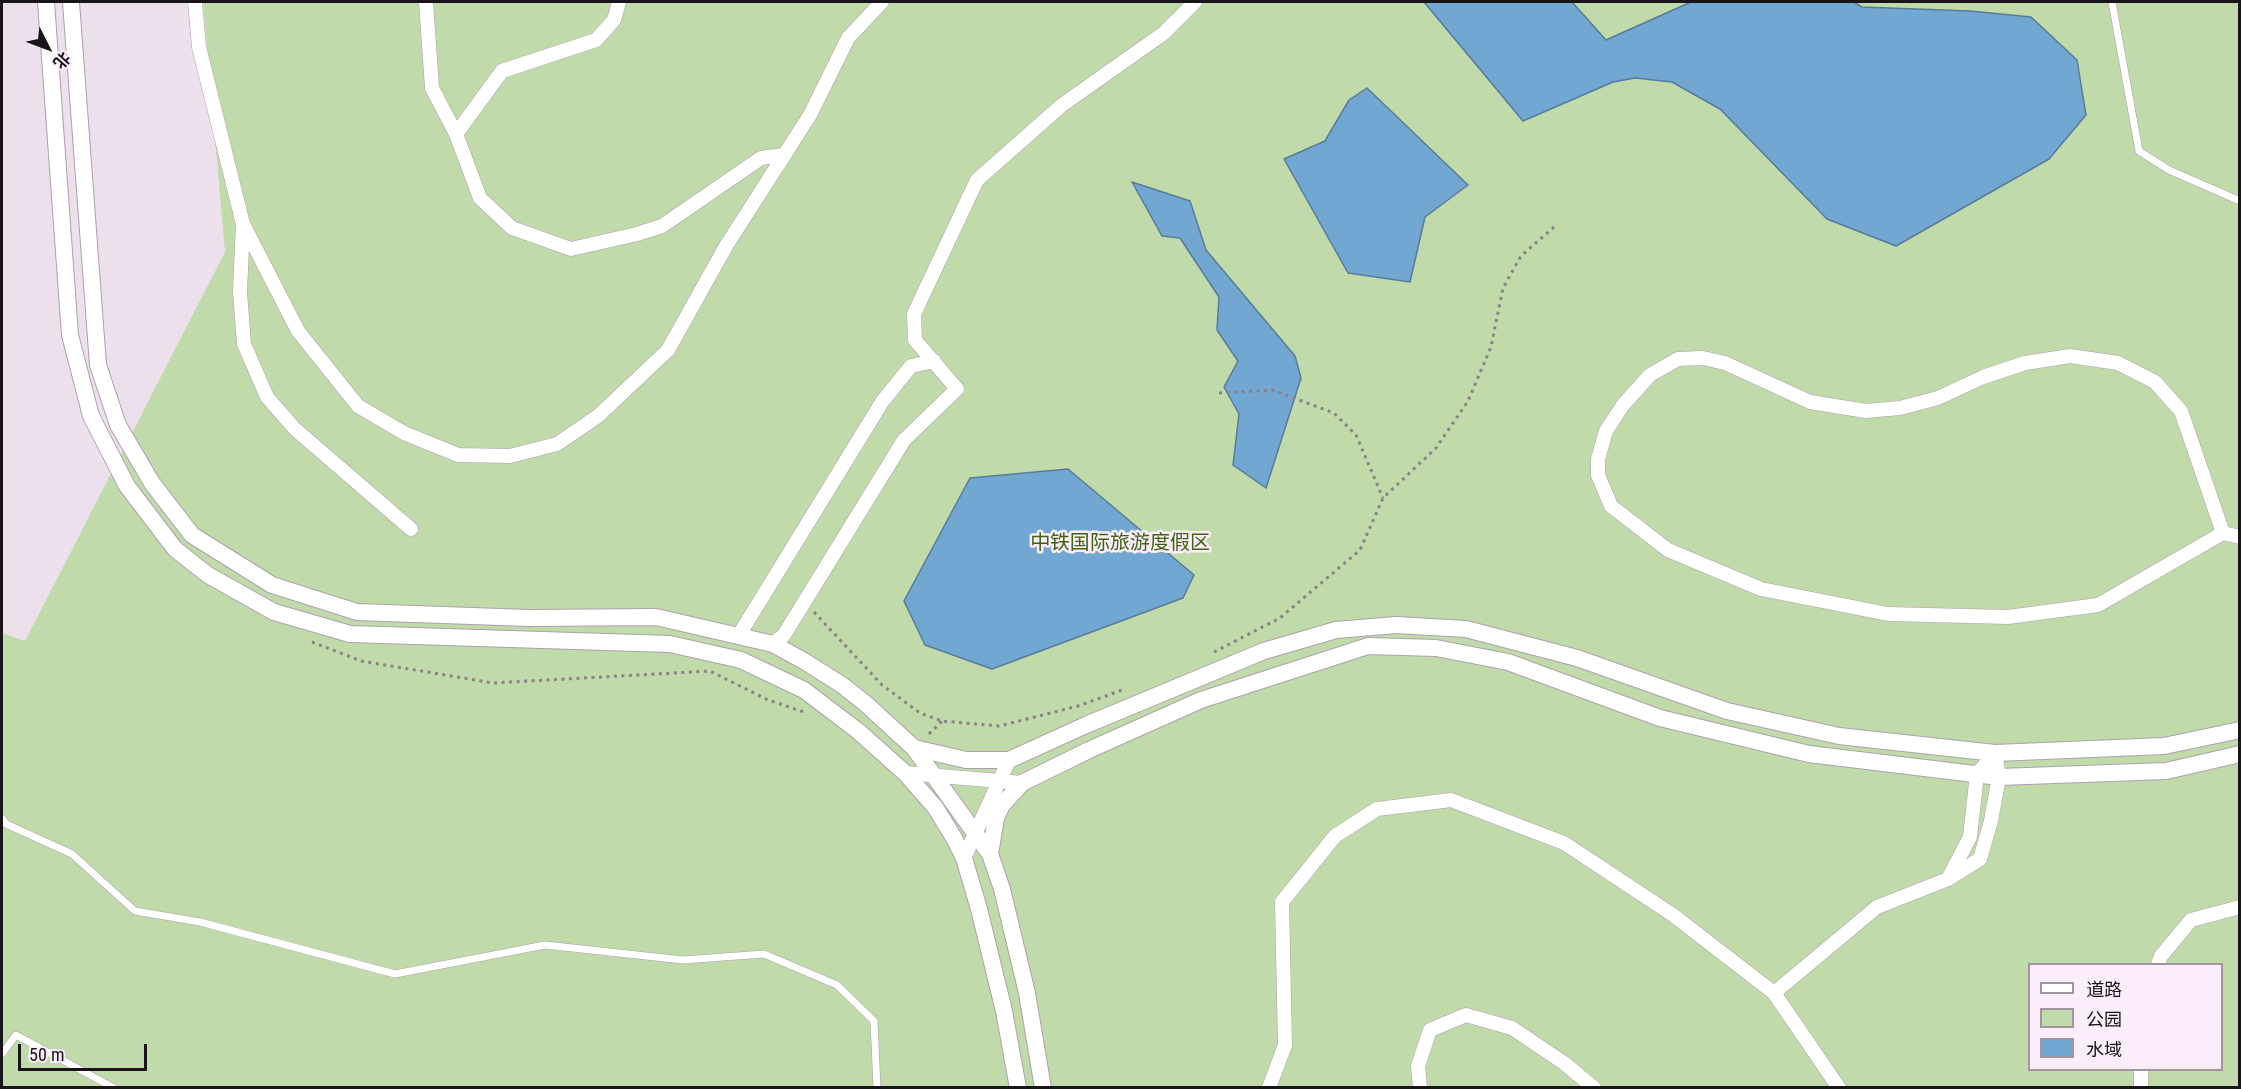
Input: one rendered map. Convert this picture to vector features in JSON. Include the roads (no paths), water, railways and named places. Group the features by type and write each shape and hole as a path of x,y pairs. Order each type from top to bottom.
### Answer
{"street":[{"path":"46,2 70,334 92,416 127,486 175,549 208,575 274,612 350,634 670,644 741,660 804,690 858,731 905,773 935,807 964,858 1004,1011 1018,1088"},
{"path":"71,2 98,365 118,425 152,483 192,535 272,585 357,612 529,618 656,617 773,644 842,685 914,748 990,854 1002,889 1027,993 1043,1088"},
{"path":"195,2 199,47 243,224 298,331 358,406 404,433 458,455 510,456 557,444 598,416 668,350 726,246 810,115 848,38 882,2"},
{"path":"426,2 432,88 456,134 480,198 513,228 571,249 662,226 761,158 784,155"},
{"path":"456,134 502,71 596,40 614,20 619,2"},
{"path":"773,644 784,635 904,440 957,389 915,340 914,314 977,180 1062,105 1164,33 1195,2"},
{"path":"243,224 240,292 244,344 267,397 295,429 411,529"},
{"path":"2223,533 2181,411 2155,382 2118,363 2070,356 2025,363 1983,377 1938,398 1900,408 1866,411 1810,402 1725,363 1703,358 1678,359 1650,375 1623,405 1606,431 1598,459 1598,475 1611,506 1668,550 1761,589 1888,614 2008,617 2098,605 2223,533 2240,537"},
{"path":"739,635 882,402 911,366 934,361"},
{"path":"914,748 966,760 1009,760 1086,725 1264,651 1336,630 1396,625 1466,629 1577,658 1726,711 1839,736 1995,753 2164,746 2240,730"},
{"path":"990,854 996,818 1002,805 1022,783 1201,700 1368,646 1436,648 1508,662 1660,718 1809,754 1999,777 2166,771 2240,754"},
{"path":"1948,879 1970,837 1977,774 1995,753"},
{"path":"1774,993 1877,907 1948,879 1980,859 1991,821 1999,777 1995,753"},
{"path":"964,858 1009,760"},
{"path":"905,773 1022,783"},
{"path":"1269,1088 1285,1045 1282,902 1335,836 1377,809 1451,800 1564,843 1673,915 1774,993 1839,1088"},
{"path":"2158,963 2161,956 2191,920 2240,907"},
{"path":"1420,1088 1418,1066 1430,1030 1466,1015 1512,1028 1564,1063 1594,1088"},
{"path":"2141,1071 2141,1088"}],"lane":[{"path":"2112,2 2139,151 2169,170 2240,201"},
{"path":"2,818 6,824 72,854 135,911 200,922 395,974 545,945 683,960 764,954 837,985 874,1022 877,1088"},
{"path":"2,1054 16,1035 114,1088"}],"water":[{"path":"1424,2 1572,2 1606,40 1691,2 1854,2 1862,7 1970,11 2031,17 2077,60 2086,115 2049,159 1896,246 1827,219 1720,109 1672,82 1635,78 1613,82 1523,121"},
{"path":"1367,88 1468,185 1425,217 1410,282 1348,273 1284,159 1325,141 1349,100"},
{"path":"1132,182 1190,201 1206,250 1295,356 1301,378 1266,488 1233,465 1239,414 1224,387 1238,361 1217,330 1219,297 1180,238 1162,236"},
{"path":"1068,469 1194,575 1183,598 992,669 925,645 904,601 970,478"}],"park label":[{"name":"中铁国际旅游度假区","path":"1120,544"}]}
